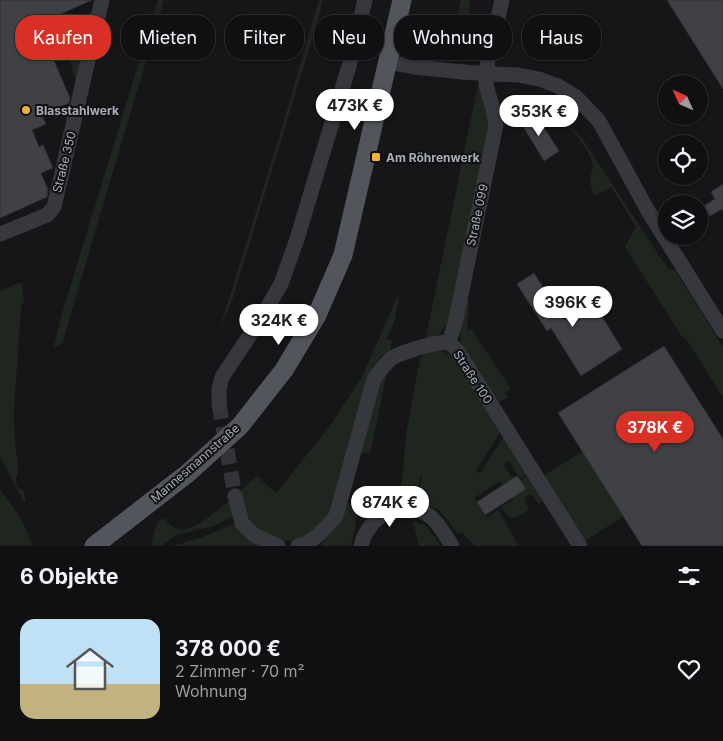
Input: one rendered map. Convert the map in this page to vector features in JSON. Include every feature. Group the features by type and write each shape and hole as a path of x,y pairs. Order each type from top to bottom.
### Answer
{"main road":[{"name":"Mannesmannstraße","path":"94,546 188,473 240,426 284,370 317,315 342,255 402,0"}],"street":[{"name":"Straße 350","path":"0,234 47,214 54,207 102,0"},
{"path":"219,404 219,389 222,377 260,320 281,284 297,239 349,66 365,0"},
{"name":"Straße 099","path":"449,343 456,319 496,125 486,85 488,55 502,0"},
{"path":"388,62 463,72 518,75 539,79 558,86 576,97 599,121 648,211 723,331"},
{"name":"Straße 100","path":"298,546 304,545 321,533 336,516 374,379 383,366 393,358 406,352 441,342 449,343 457,350 580,546"},
{"path":"235,496 242,523 254,535 278,546"},
{"path":"361,546 363,538 372,523 383,514 399,509 416,510 430,517 439,525 452,546"}],"shaded area":[{"path":"158,0 164,0 160,15 153,15"},
{"path":"319,0 323,0 319,15 315,15"},
{"path":"461,0 470,0 469,15 458,15"},
{"path":"95,10 94,15 85,15"},
{"path":"314,17 313,36 233,298 219,331 302,60 304,60 304,52"},
{"path":"70,60 82,60 76,82"},
{"path":"140,60 146,60 62,344 54,347 60,320"},
{"path":"483,60 487,60 490,127 448,322 439,334 425,341"},
{"path":"523,102 544,109 561,118 582,138 668,269 675,270 723,347 723,398 625,247 636,227 611,187 595,196 590,183 593,166 587,150 581,141 557,117 542,110 531,114"},
{"path":"22,283 24,303 21,304 15,400 14,427 18,472 15,481 18,488 23,490 26,500 24,502 0,457 0,291"},
{"path":"398,295 392,329 386,339 392,340 390,352 381,356 373,366 347,463 328,516 313,532 294,541 272,538 250,523 244,509 240,491 257,476 276,493 327,430 362,377"},
{"path":"469,300 467,331 471,329 511,389 505,393 508,398 498,402 461,346 460,326 466,302"},
{"path":"439,349 454,357 501,431 476,471 480,473 504,436 527,474 520,479 509,461 504,464 511,477 514,476 518,482 515,484 521,493 526,490 520,481 528,475 544,501 538,504 533,495 529,494 524,498 529,510 517,517 511,517 501,507 513,500 500,481 474,498 486,518 498,510 519,546 475,546 461,532 458,534 440,511 418,500 421,475 416,499 401,491 406,434 420,358 427,352"},
{"path":"388,368 370,454 361,452 379,382"},
{"path":"583,451 624,516 583,542 542,477"},
{"path":"0,489 22,520 33,546 0,546"},
{"path":"230,500 236,515 214,526 176,535 161,546 151,546 157,522 163,518 172,526 186,529 202,522"},
{"path":"347,503 360,503 351,546 321,546"},
{"path":"413,521 426,526 441,546 419,546"},
{"path":"233,524 260,546 173,546 205,536"}],"building":[{"name":"Blasstahlwerk","path":"0,0 92,0 58,15 15,15 15,60 54,60 70,98 69,103 41,114 46,124 32,130 39,147 43,145 53,168 41,173 48,190 47,197 0,218"},
{"path":"667,0 723,0 723,89"},
{"path":"534,112 559,151 544,161 520,121"},
{"path":"723,184 723,211 722,209 710,216 708,203 715,199 711,192"},
{"path":"534,273 564,320 593,302 622,349 581,376 551,328 547,331 517,284"},
{"path":"664,346 723,439 723,546 642,546 558,413"},
{"path":"517,476 526,489 485,515 477,502"}],"tunnel":[{"path":"219,404 235,496"}],"place":[{"name":"Blasstahlwerk","path":"26,110"},
{"name":"Am Röhrenwerk","path":"376,157"}]}
